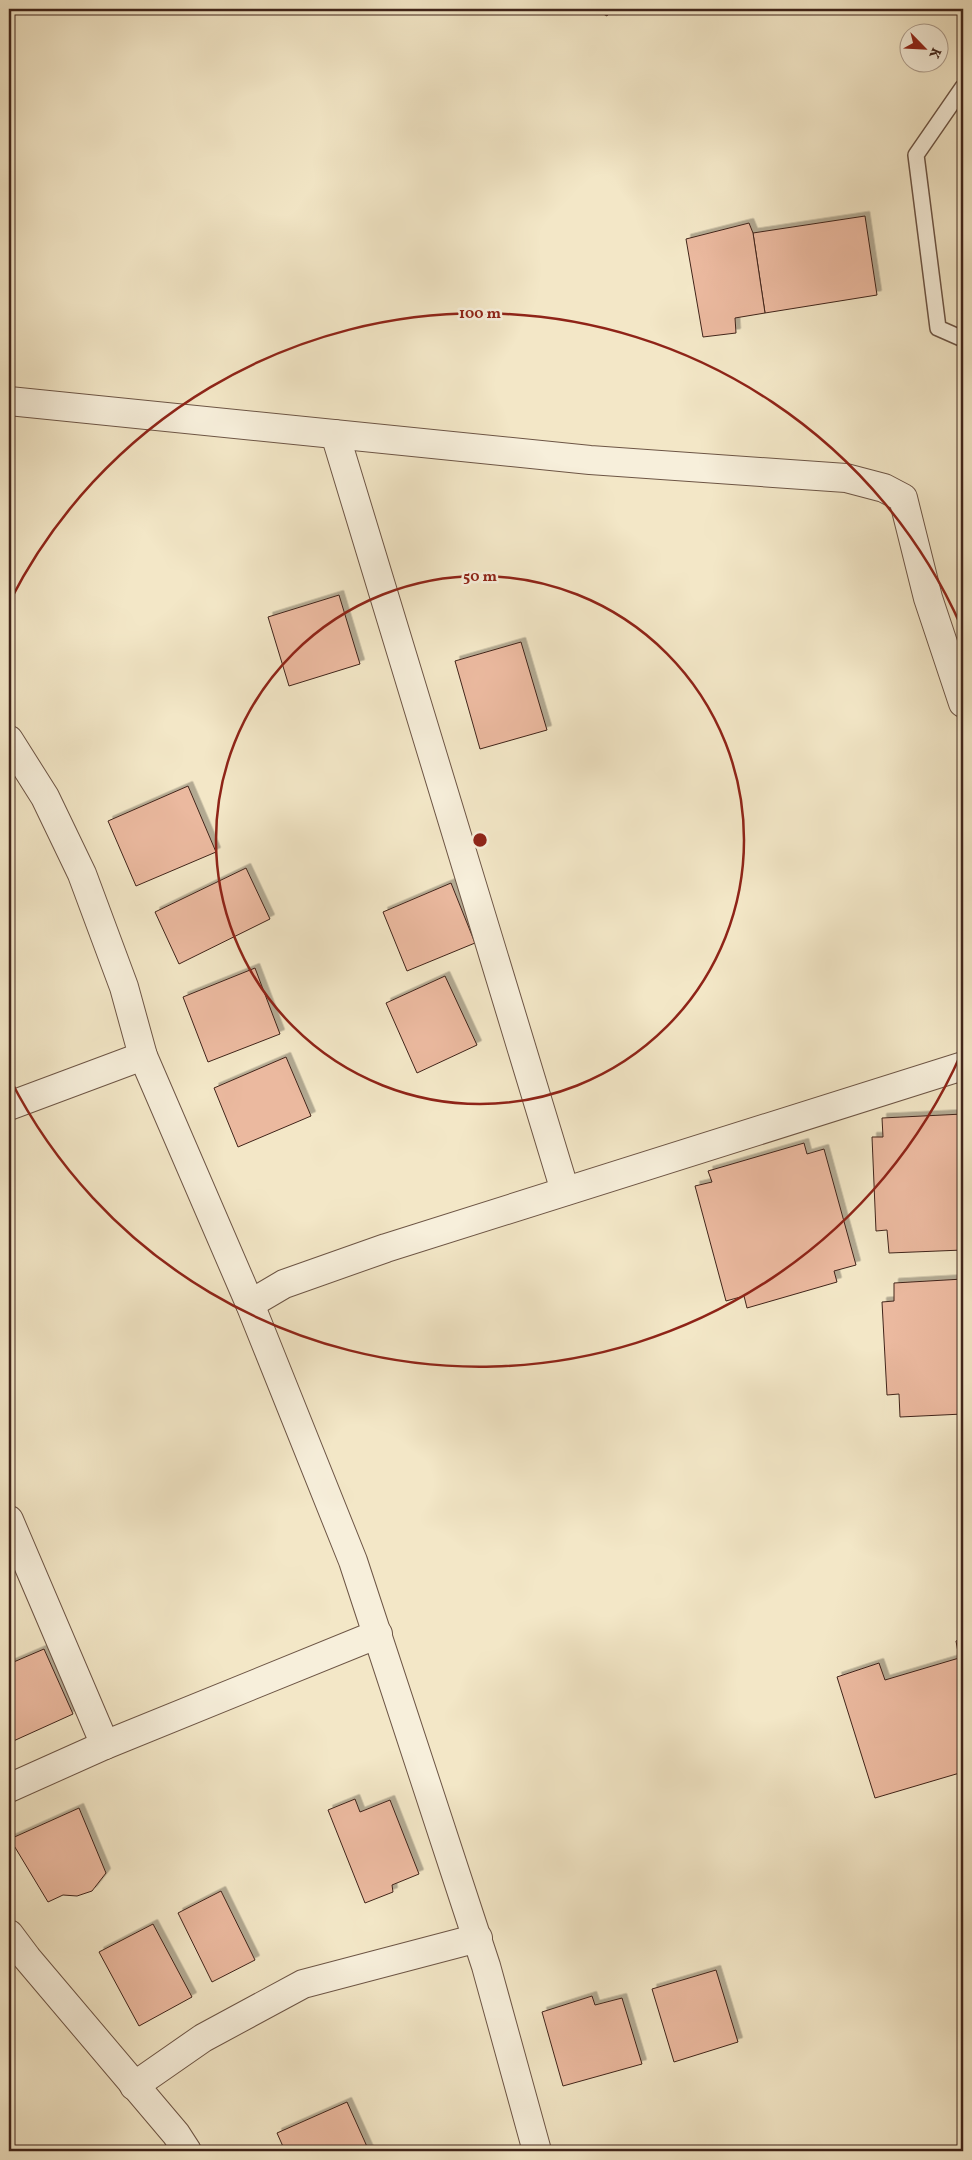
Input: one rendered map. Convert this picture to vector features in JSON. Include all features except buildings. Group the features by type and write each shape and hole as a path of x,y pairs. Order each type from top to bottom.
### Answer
{"street":[{"path":"9,401 590,460 846,478 884,488 904,498 928,598 963,704"},
{"path":"335,434 565,1191"},
{"path":"9,740 45,798 82,874 124,987 143,1056 250,1304 353,1561 478,1938 537,2151"},
{"path":"9,1106 143,1056"},
{"path":"250,1304 293,1281 386,1248 963,1066"},
{"path":"9,1520 106,1745"},
{"path":"9,1788 106,1745 378,1634"},
{"path":"9,1934 176,2134 187,2151"},
{"path":"134,2086 202,2038 303,1984 478,1938"}],"lane":[{"path":"963,87 916,155 938,328 963,339"}]}
